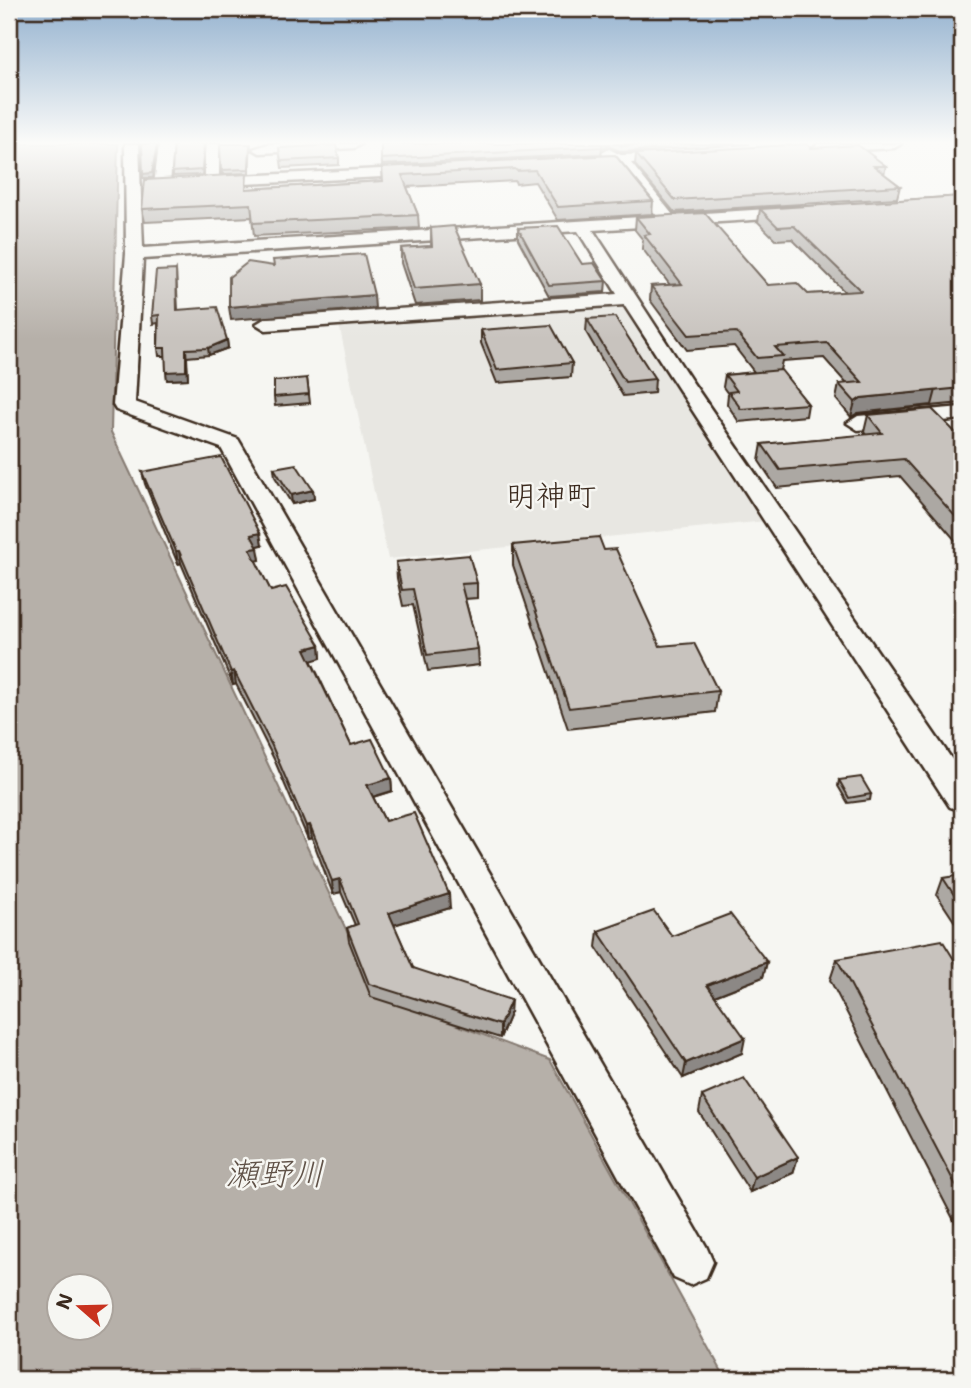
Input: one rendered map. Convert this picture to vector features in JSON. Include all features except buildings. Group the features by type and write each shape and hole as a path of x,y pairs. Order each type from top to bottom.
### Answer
{"street":[{"path":"132,209 135,254 124,405 230,443 690,1262"},
{"path":"660,209 669,220"},
{"path":"135,254 816,211"},
{"path":"582,225 681,380 962,799"},
{"path":"266,324 631,299"},
{"path":"858,423 962,413"}],"shaded area":[{"path":"623,303 766,521 388,559 339,324"}],"water":[{"name":"瀬野川","path":"9,209 116,209 111,432 377,995 550,1060 726,1379 9,1379"}],"district":[{"name":"明神町","path":"551,496"}]}
